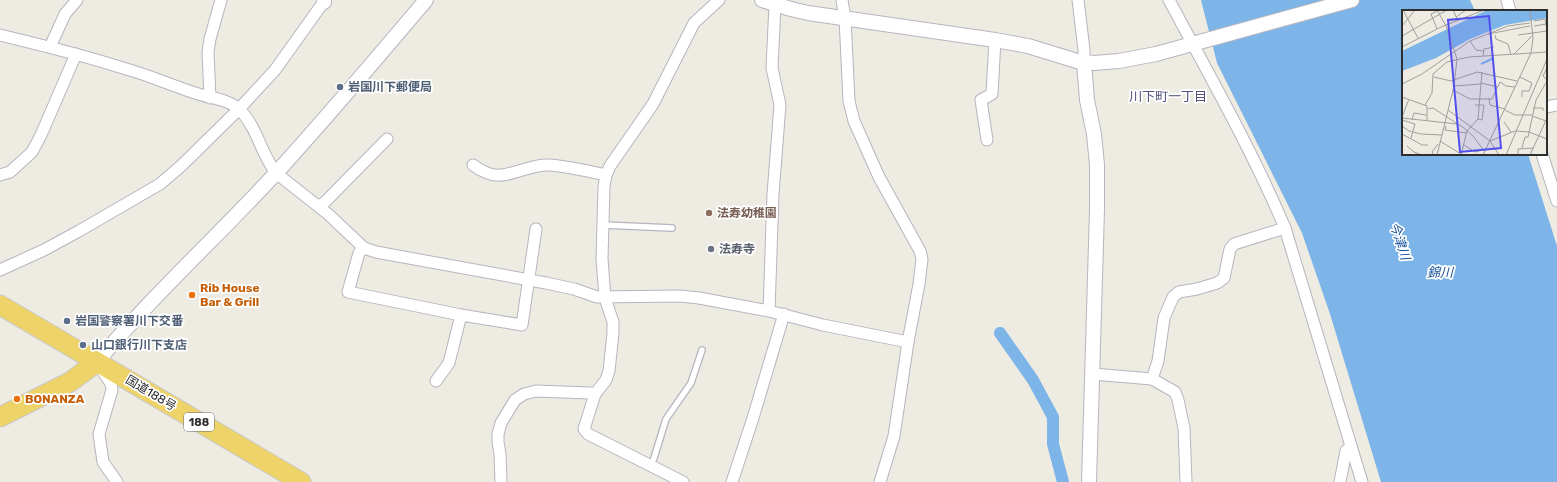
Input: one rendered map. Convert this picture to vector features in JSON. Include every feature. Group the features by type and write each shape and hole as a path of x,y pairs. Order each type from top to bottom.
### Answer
{"highway":[{"name":"国道188号","path":"0,305 301,482"},
{"path":"0,417 70,382 97,362"}],"street":[{"path":"50,47 65,14 76,0"},
{"path":"210,98 208,52 210,39 221,0"},
{"path":"117,482 103,462 99,434 112,390 111,384 97,362 124,330 276,173 348,92 426,0"},
{"path":"683,482 588,434 584,429 595,394 606,380 609,370 613,333 613,322 605,298 602,259 602,225 606,176 610,166 653,104 691,27 699,17 719,0"},
{"path":"762,0 808,13 1028,46 1084,62 1094,63 1119,61 1156,54 1352,0"},
{"path":"842,0 845,18 849,101 854,121 878,177 920,251 922,259 894,436 880,482"},
{"path":"1078,0 1084,50 1087,100 1094,134 1097,165 1093,374 1089,482"},
{"path":"1169,0 1197,43 1236,127 1273,198 1285,228 1362,482"},
{"path":"1507,0 1510,10"},
{"path":"1,266 72,235 116,211 160,184 181,166 239,109 274,70 324,1"},
{"path":"769,311 773,194 780,105 772,68 776,5"},
{"path":"0,36 76,54 124,68 210,98 228,102 239,109 247,118 276,173 328,214 364,248 376,252 528,279 574,289 597,298 680,296 699,298 784,314 823,325 908,342"},
{"path":"987,140 981,100 992,94 995,40"},
{"path":"0,175 10,172 32,152 76,54"},
{"path":"1547,108 1557,105"},
{"path":"318,206 324,203 387,139"},
{"path":"1542,155 1557,200"},
{"path":"473,165 488,174 498,175 509,174 536,166 547,165 572,168 606,176"},
{"path":"1152,379 1158,361 1164,318 1173,297 1179,292 1217,284 1224,278 1230,250 1234,244 1285,228"},
{"path":"364,248 359,253 348,292 461,315 522,325 536,229"},
{"path":"732,482 784,314"},
{"path":"436,381 449,363 461,315"},
{"path":"1093,374 1152,379 1175,392 1184,428 1186,482"},
{"path":"501,482 498,434 501,423 515,400 524,394 536,391 595,394"},
{"path":"1340,482 1346,451 1351,446"}],"lane":[{"path":"602,225 672,228"},
{"path":"650,466 654,458 666,419 691,383 702,350"}],"water":[{"name":"錦川","path":"1201,0 1470,0 1475,10 1402,10 1402,155 1528,155 1557,246 1557,482 1381,482 1330,314 1302,233 1217,63"}],"waterway":[{"path":"1000,333 1033,380 1053,417 1053,444 1063,482"}],"place":[{"name":"岩国川下郵便局","path":"340,87"},
{"name":"法寿幼稚園","path":"709,213"},
{"name":"法寿寺","path":"711,249"},
{"name":"Rib House Bar & Grill","path":"192,295"},
{"name":"岩国警察署川下交番","path":"67,321"},
{"name":"山口銀行川下支店","path":"83,345"},
{"name":"BONANZA","path":"17,399"}],"district":[{"name":"川下町一丁目","path":"1168,96"}],"water label":[{"name":"今津川","path":"1400,241"}]}
